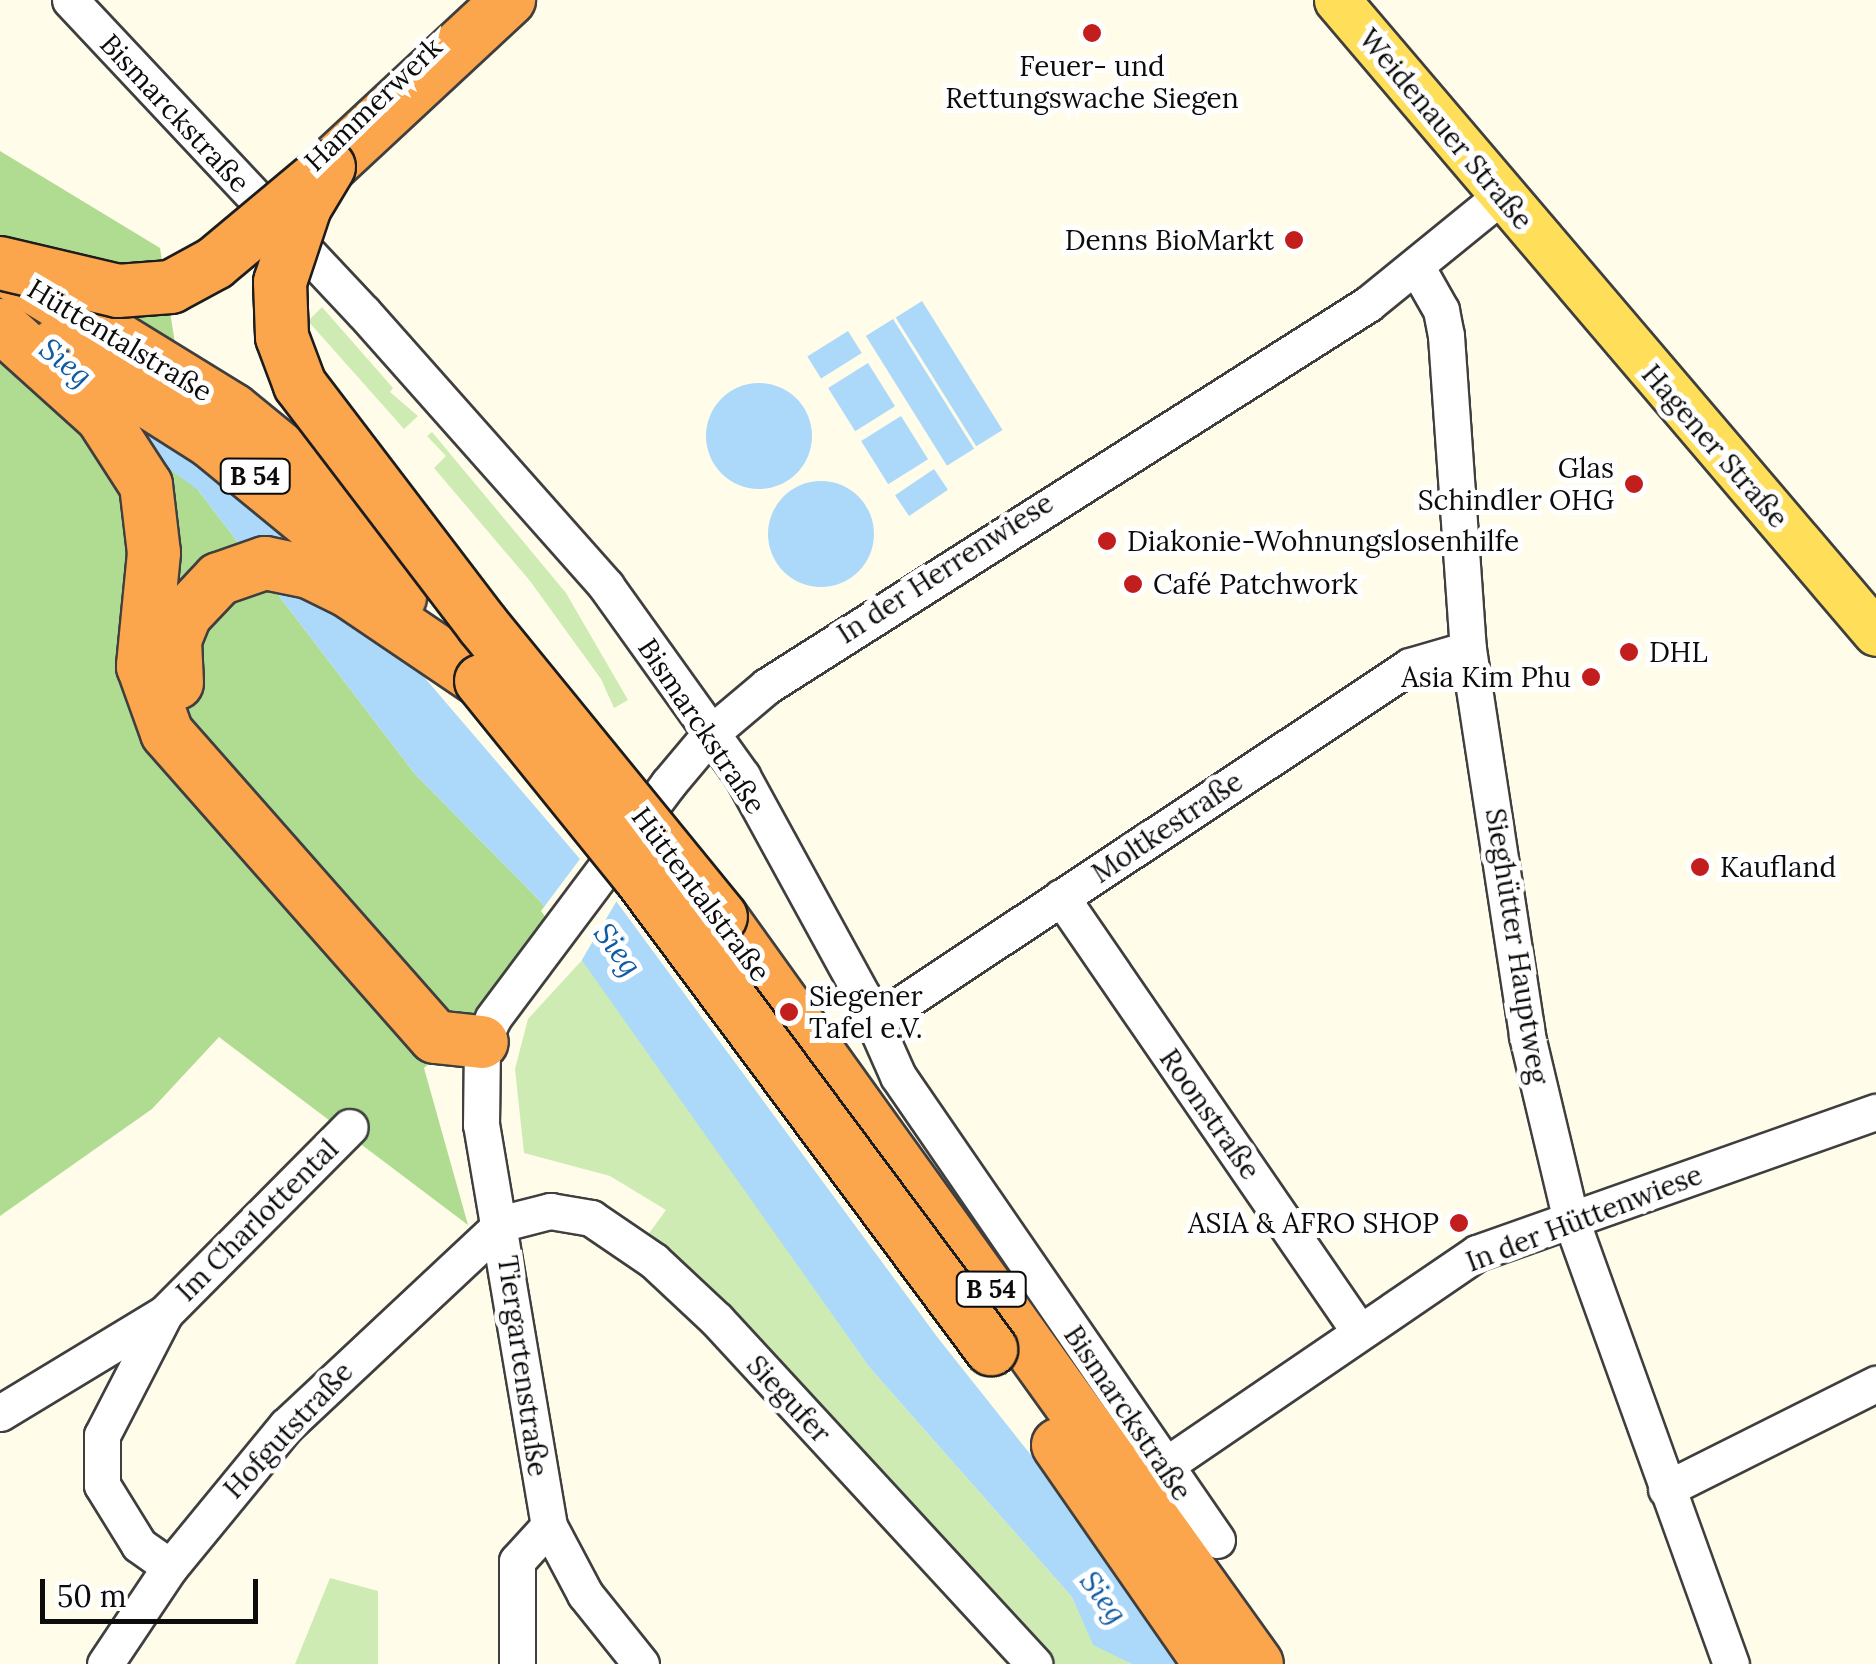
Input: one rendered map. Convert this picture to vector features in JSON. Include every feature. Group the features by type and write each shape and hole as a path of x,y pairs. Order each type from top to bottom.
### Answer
{"highway":[{"path":"0,265 118,291 171,287 215,264 329,167 509,0"},
{"path":"329,167 305,206 280,282 290,363 315,410 482,624"},
{"name":"Hüttentalstraße","path":"0,265 141,348 233,410 339,490 482,624 733,933 1258,1664"},
{"name":"Hüttentalstraße","path":"0,310 240,464 373,572 481,680 879,1192 1210,1664"},
{"path":"0,326 102,417 136,462 151,507 168,600 143,666 167,733 435,1037 482,1042"},
{"path":"168,600 265,563 284,565 348,591 481,680"}],"main road":[{"name":"Weidenauer Straße","path":"1337,0 1555,258"},
{"name":"Hagener Straße","path":"1555,258 1876,633"}],"street":[{"name":"Bismarckstraße","path":"70,0 574,547 742,776 874,1022 898,1076 1163,1467 1217,1540"},
{"name":"Hammerwerk","path":"264,208 482,0"},
{"name":"In der Herrenwiese","path":"482,1042 526,972 710,734 848,630 1368,304 1502,195"},
{"name":"Sieghütter Hauptweg","path":"1416,266 1437,300 1446,336 1468,649 1527,1036 1570,1217 1731,1664"},
{"name":"Moltkestraße","path":"874,1022 1410,666 1468,649"},
{"name":"Roonstraße","path":"1061,897 1359,1331"},
{"name":"Tiergartenstraße","path":"482,1042 482,1125 503,1223 549,1526 584,1594 641,1664"},
{"name":"In der Hüttenwiese","path":"1163,1467 1477,1253 1876,1112"},
{"name":"Im Charlottental","path":"0,1413 165,1313 350,1126"},
{"name":"Siegufer","path":"503,1223 535,1213 569,1212 591,1218 638,1247 716,1320 1034,1664"},
{"name":"Hofgutstraße","path":"105,1664 170,1567 286,1426 503,1223"},
{"name":"Im Charlottental","path":"165,1313 102,1435 102,1485 139,1545 170,1567"},
{"path":"1666,1488 1876,1384"},
{"path":"517,1664 517,1561 549,1526"}],"green space":[{"path":"0,151 160,248 198,490 415,774 540,901 572,943 424,1068 468,1225 219,1037 152,1109 0,1216"},
{"path":"322,307 393,388 390,392 418,416 404,429 308,321"},
{"path":"432,432 566,593 628,700 614,708 601,679 530,581 434,468 446,456 427,436"},
{"path":"583,959 870,1368 1072,1597 1093,1644 1132,1664 1034,1664 639,1247 666,1210 610,1176 524,1153 515,1069 528,1019"},
{"path":"330,1578 378,1591 378,1664 295,1664"}],"water":[{"name":"Sieg","path":"0,273 248,455 412,663 616,901 938,1338 1197,1664 1132,1664 1093,1645 1072,1597 870,1368 540,901 415,774 198,490 0,346"},
{"path":"922,301 1003,430 976,446 896,317"},
{"path":"893,319 974,449 947,466 866,336"},
{"path":"848,331 862,353 821,378 807,356"},
{"path":"868,363 895,406 855,431 828,388"},
{"path":"759,383 779,387 796,399 808,416 812,436 808,456 796,473 779,485 759,489 739,485 722,473 710,456 706,436 710,416 722,399 739,387"},
{"path":"901,416 928,459 888,484 861,441"},
{"path":"934,469 948,490 909,516 895,495"},
{"path":"821,481 841,485 858,497 870,514 874,534 870,554 858,571 841,583 821,587 801,583 784,571 772,554 768,534 772,514 784,497 801,485"}],"pier":[{"path":"583,855 619,897 580,963 541,911"}],"place":[{"name":"Feuer- und Rettungswache Siegen","path":"1092,33"},
{"name":"Denns BioMarkt","path":"1294,240"},
{"name":"Glas Schindler OHG","path":"1634,484"},
{"name":"Diakonie-Wohnungslosenhilfe","path":"1107,541"},
{"name":"Café Patchwork","path":"1133,584"},
{"name":"DHL","path":"1629,652"},
{"name":"Asia Kim Phu","path":"1591,677"},
{"name":"Kaufland","path":"1700,867"},
{"name":"Siegener Tafel e.V.","path":"789,1012"},
{"name":"ASIA & AFRO SHOP","path":"1459,1223"}]}
